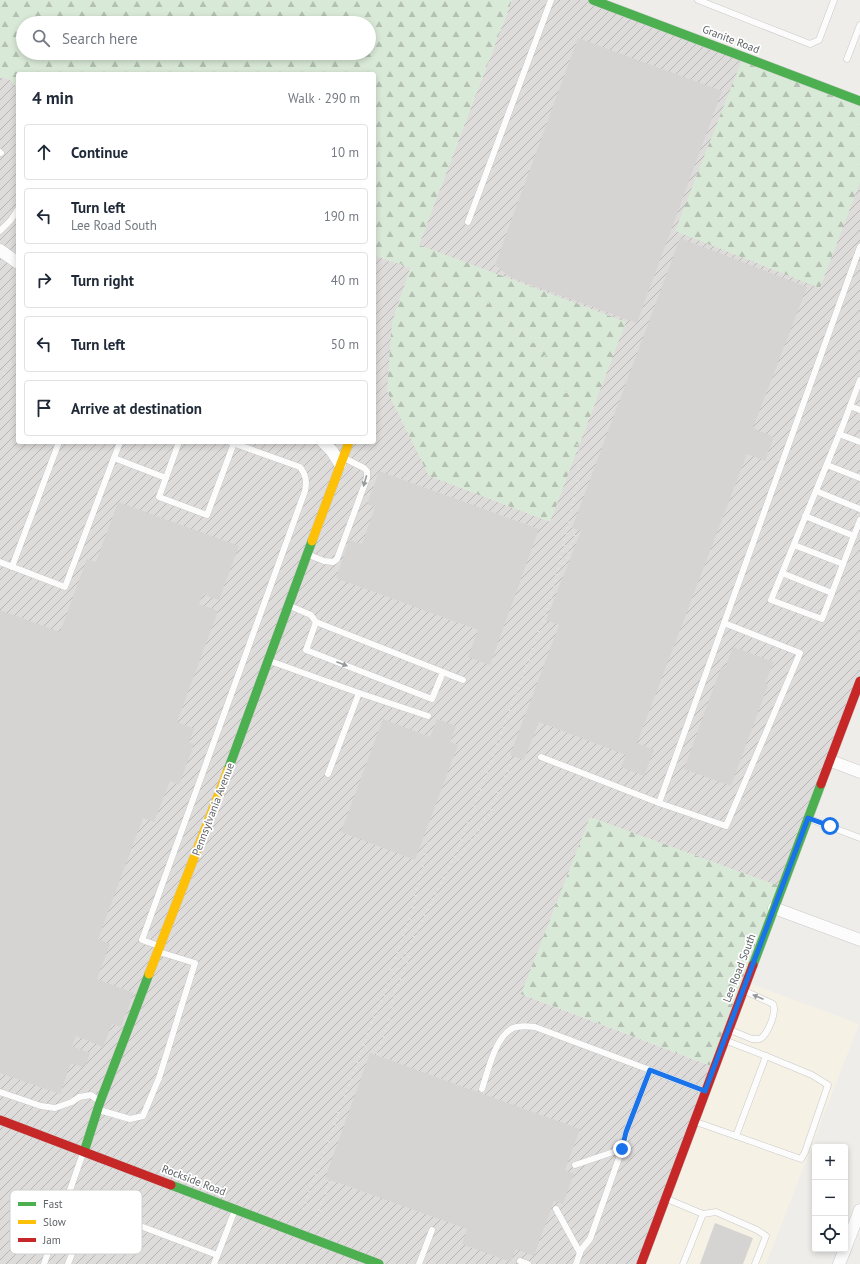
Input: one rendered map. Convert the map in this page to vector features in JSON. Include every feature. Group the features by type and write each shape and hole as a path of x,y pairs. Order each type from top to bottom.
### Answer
{"street":[{"name":"Granite Road","path":"594,0 860,101"},
{"path":"0,250 16,262"},
{"path":"325,444 341,461"},
{"name":"Pennsylvania Avenue","path":"84,1152 99,1106 246,724 288,605 348,444"},
{"name":"Lee Road South","path":"641,1264 860,681"},
{"path":"831,761 860,772"},
{"path":"774,908 860,940"},
{"name":"Rockside Road","path":"0,1120 379,1264"},
{"path":"848,1241 860,1210"},
{"path":"839,1264 844,1252"}],"lane":[{"path":"468,222 551,0"},
{"path":"698,0 810,44 819,40 834,0"},
{"path":"847,59 860,25"},
{"path":"0,231 11,220 16,211"},
{"path":"659,803 860,246"},
{"path":"860,380 816,492 771,600 822,619 860,520"},
{"path":"850,406 860,410"},
{"path":"839,434 860,442"},
{"path":"12,567 58,444"},
{"path":"0,562 65,587 119,444"},
{"path":"178,444 159,497 207,515 232,444"},
{"path":"0,1093 41,1106 55,1108 72,1102 79,1097 91,1095 99,1106 130,1119 143,1116 159,1078 195,963 159,949 142,940 305,490 306,482 305,474 300,467 235,444"},
{"path":"114,458 166,478"},
{"path":"307,554 329,562 333,562 337,559 367,478 367,471 364,468 341,461"},
{"path":"826,465 860,478"},
{"path":"816,492 860,509"},
{"path":"806,516 854,536"},
{"path":"794,545 843,564"},
{"path":"782,572 832,593"},
{"path":"288,605 311,615 316,622 463,680"},
{"path":"316,622 306,650 432,698 443,672"},
{"path":"541,757 659,803 726,826 800,653 724,623"},
{"path":"268,660 428,716"},
{"path":"328,774 359,693"},
{"path":"808,818 860,838"},
{"path":"728,1029 752,1039 760,1039 766,1034 772,1019 774,1008 773,1004 743,991"},
{"path":"482,1089 501,1038 514,1028 520,1026 535,1027 705,1091"},
{"path":"694,1121 801,1160 805,1152 828,1085 812,1075 724,1040"},
{"path":"736,1136 766,1056"},
{"path":"576,1264 580,1253 590,1239 622,1149 626,1132 650,1070"},
{"path":"575,1165 622,1149"},
{"path":"71,1190 84,1152"},
{"path":"665,1199 703,1214 716,1212 757,1230 766,1236 755,1264"},
{"path":"214,1264 235,1209"},
{"path":"556,1209 580,1253"},
{"path":"683,1264 703,1214"},
{"path":"142,1226 217,1255"},
{"path":"419,1264 432,1230"},
{"path":"44,1264 48,1254"},
{"path":"68,1264 72,1254"},
{"path":"520,1261 528,1264"}],"shaded area":[{"path":"512,0 594,0 860,101 860,681 782,887 521,994 714,1067 641,1264 0,1264 0,77 9,79 16,86 16,444 376,444 376,256 410,267"},
{"path":"746,982 859,1024 766,1264 641,1264"}],"green space":[{"path":"0,0 512,0 419,245 626,322 550,522 429,476 387,391 392,322 410,268 376,256 376,72 16,72 16,86 9,79 0,77"},
{"path":"743,57 860,101 860,182 820,288 675,231"},
{"path":"590,817 782,887 714,1067 521,994"}],"building":[{"path":"578,38 722,91 637,323 510,277 495,265"},
{"path":"680,238 807,287 753,428 774,437 765,461 747,454 637,743 654,750 644,776 621,767 626,755 539,722 524,760 510,755 559,625 546,620 581,531 572,528"},
{"path":"379,471 539,529 490,665 468,657 478,630 336,578 349,540 362,544 375,507 367,504"},
{"path":"118,502 239,546 219,600 203,594 199,604 218,611 177,722 194,729 189,742 194,744 179,785 170,781 154,822 143,818 98,939 110,944 97,979 134,993 121,1027 112,1024 103,1047 76,1036 72,1046 90,1053 86,1064 82,1067 71,1063 60,1094 0,1073 0,610 60,632 87,559 96,562"},
{"path":"733,647 774,662 765,684 768,685 731,786 684,769 721,667 725,668"},
{"path":"383,719 430,737 437,719 456,726 450,742 458,745 415,860 341,832"},
{"path":"370,1053 580,1129 565,1170 574,1174 563,1204 554,1201 534,1256 516,1249 511,1262 462,1244 467,1229 325,1178"},
{"path":"715,1223 753,1238 743,1264 700,1264"}],"railway":[{"path":"303,1209 374,1017 389,982 405,955 459,847 550,602 578,478 579,459 577,439 574,422 565,391 546,358 523,329 490,303 472,293 376,256"},
{"path":"0,379 8,366 16,359"},
{"path":"564,564 576,532"},
{"path":"458,860 489,814 512,761"},
{"path":"391,970 411,915 429,838"},
{"path":"377,1054 388,1025 395,993 409,956"},
{"path":"317,1216 330,1181"}],"traffic: fast":[{"path":"593,0 860,101"},
{"path":"228,770 312,541"},
{"path":"753,965 821,784"},
{"path":"84,1152 100,1102 149,974"},
{"path":"171,1185 379,1264"}],"traffic: slow":[{"path":"312,541 348,444"},
{"path":"149,974 228,770"}],"traffic: jam":[{"path":"821,784 860,681"},
{"path":"641,1264 753,965"},
{"path":"0,1120 171,1185"}],"route":[{"path":"622,1149 626,1132 650,1070 705,1091 808,818 830,826"}]}
